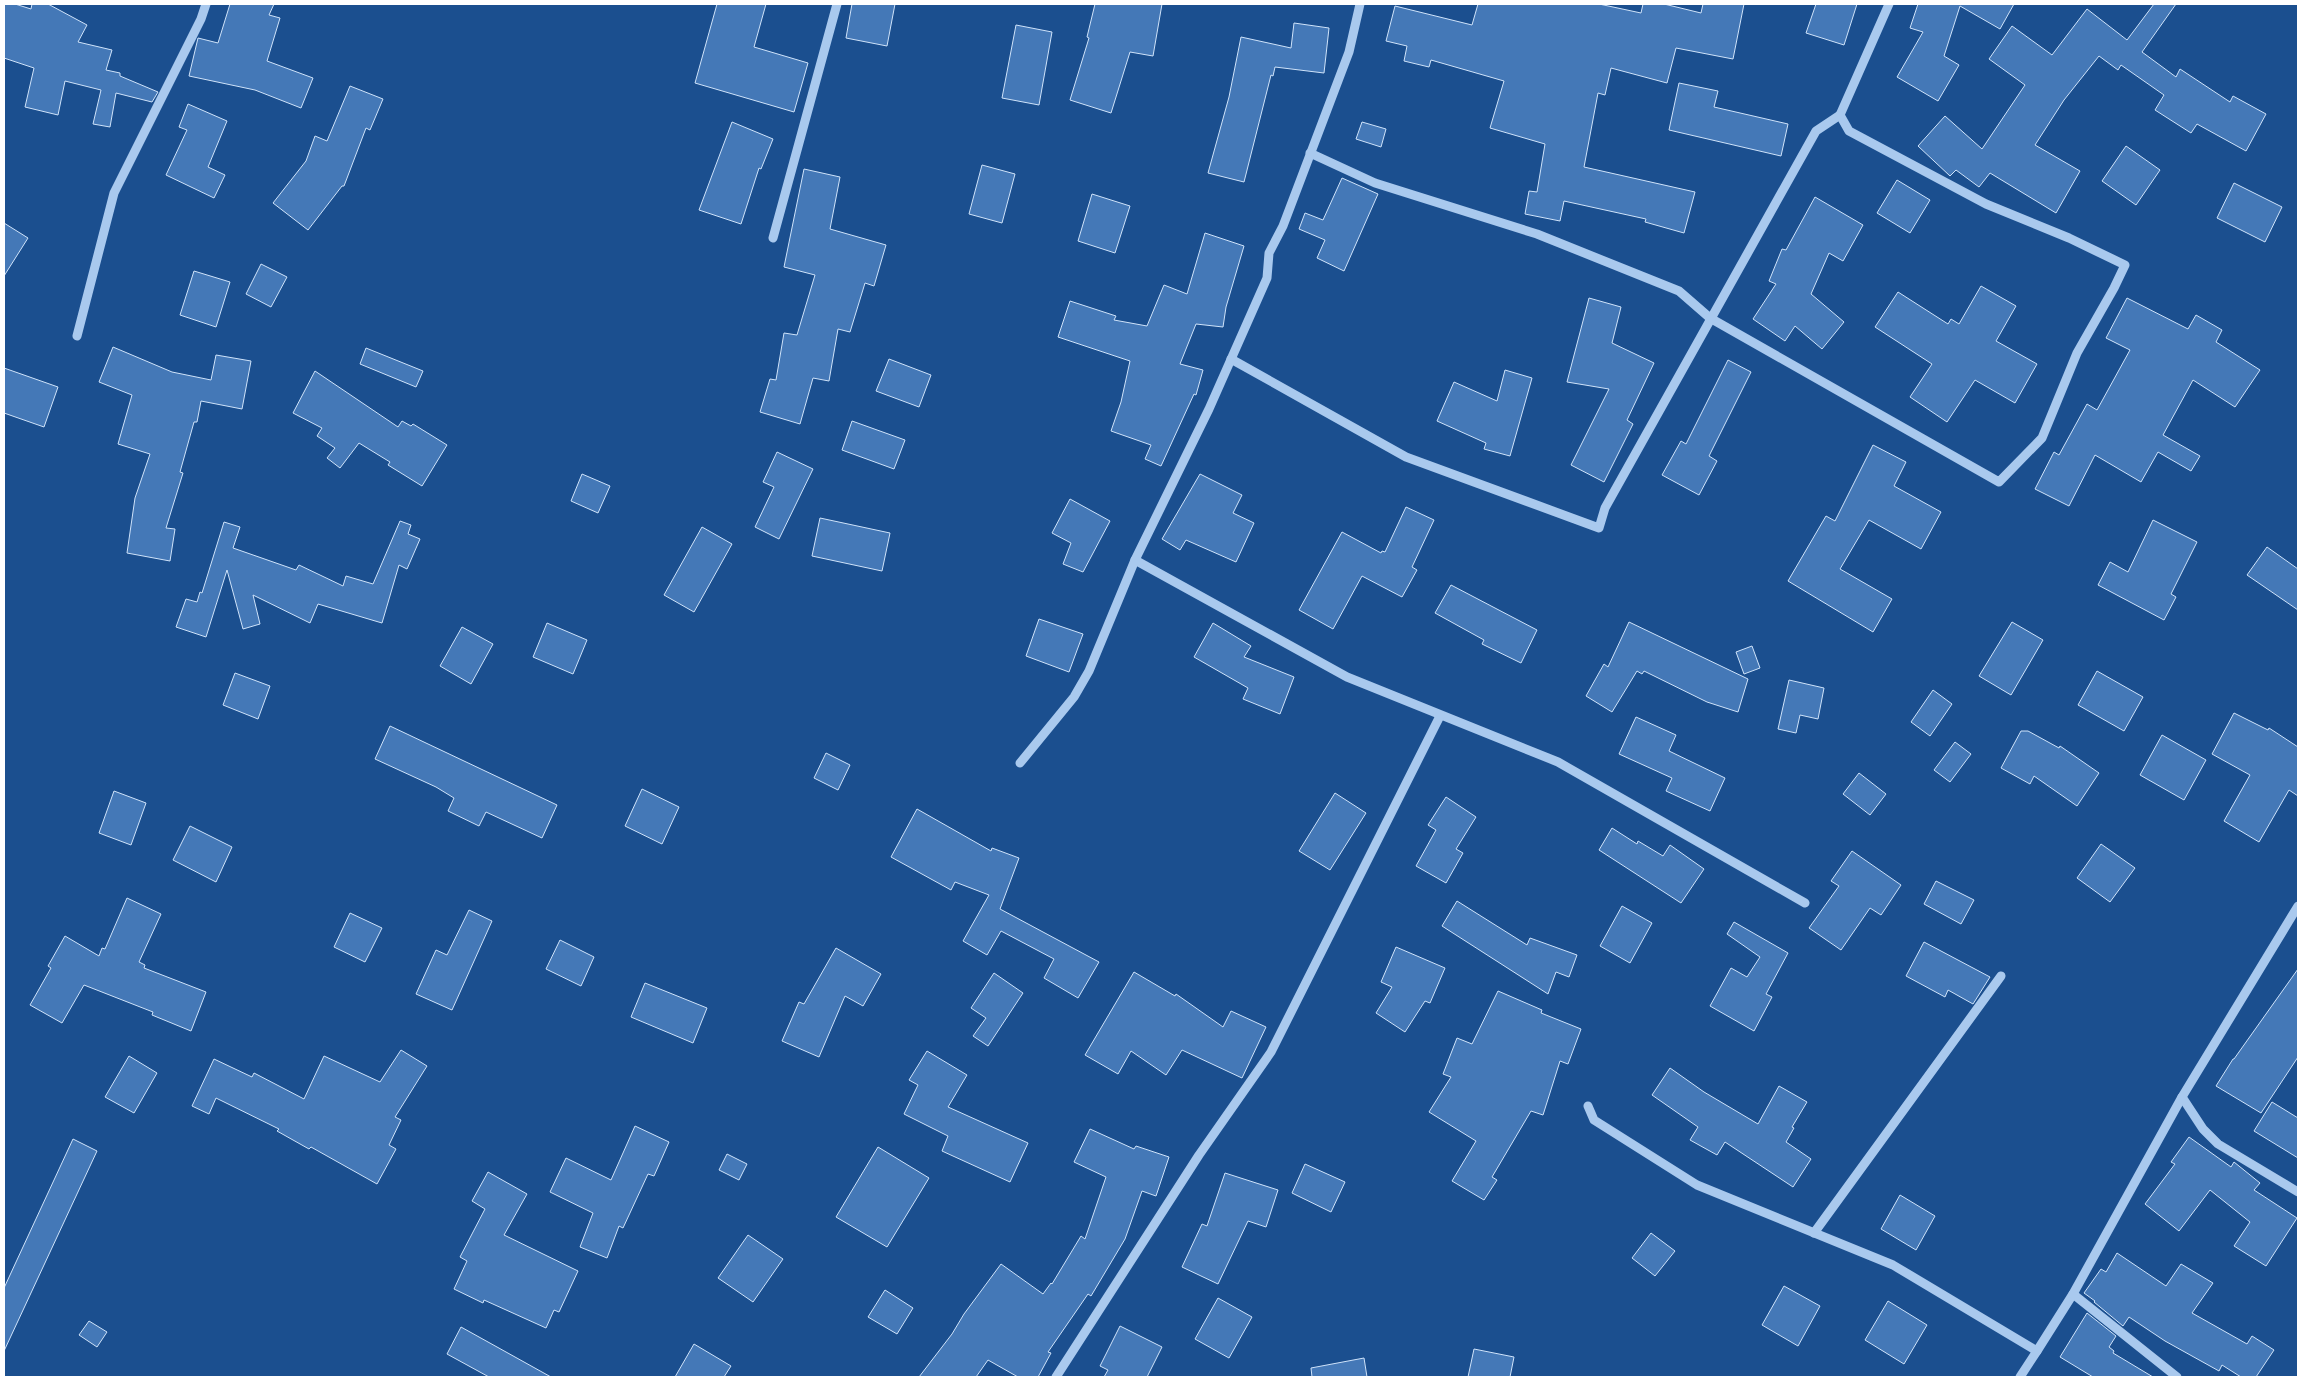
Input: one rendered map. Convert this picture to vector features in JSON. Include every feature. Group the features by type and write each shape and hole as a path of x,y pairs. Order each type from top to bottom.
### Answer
{"street":[{"path":"77,336 114,193 202,19 206,4"},
{"path":"773,238 837,4"},
{"path":"1020,763 1074,697 1089,671 1135,560 1231,359 1267,278 1269,253 1283,226 1349,52 1360,4"},
{"path":"1231,359 1406,457 1599,528 1605,508 1816,131 1840,115 1889,4"},
{"path":"1310,153 1375,183 1537,234 1679,291 1710,318 1999,482 2042,438 2077,353 2125,265 2069,238 1970,195 1849,131 1840,115"},
{"path":"1135,560 1347,677 1558,762 1805,903"},
{"path":"1056,1377 1199,1155 1271,1052 1440,716"},
{"path":"2020,1377 2073,1294 2182,1097 2298,906"},
{"path":"1814,1233 2001,976"},
{"path":"2182,1097 2204,1130 2218,1144 2298,1192"},
{"path":"1588,1106 1594,1120 1696,1185 1893,1265 2038,1351"},
{"path":"2073,1294 2177,1377"}],"building":[{"path":"4,4 15,4 31,9 32,4 48,4 87,25 78,42 112,50 106,70 120,73 120,76 158,92 152,102 116,93 110,127 93,124 101,90 65,81 58,115 25,107 34,68 4,58"},
{"path":"230,4 274,4 269,15 280,18 267,61 313,78 301,108 255,90 189,76 198,38 218,43"},
{"path":"717,4 766,4 754,47 808,63 794,112 695,83"},
{"path":"852,4 895,4 887,46 846,38"},
{"path":"1095,4 1162,4 1153,56 1130,52 1111,113 1070,100 1089,38 1087,37"},
{"path":"1478,4 1599,4 1641,13 1643,4 1664,4 1701,13 1703,4 1744,4 1733,59 1676,48 1667,83 1611,68 1605,95 1598,93 1584,167 1695,192 1684,233 1645,222 1646,219 1564,201 1560,221 1525,214 1529,191 1537,192 1545,144 1490,128 1504,81 1431,60 1429,67 1404,61 1407,46 1386,41 1395,6 1472,25"},
{"path":"1816,4 1857,4 1844,45 1806,33"},
{"path":"1918,4 2014,4 2000,29 1960,6 1944,56 1959,65 1938,101 1897,77 1923,32 1910,28"},
{"path":"2154,4 2176,4 2142,52 2176,77 2180,69 2230,102 2233,96 2266,114 2246,151 2197,124 2191,133 2155,110 2164,95 2121,65 2118,70 2099,56 2064,100 2035,145 2080,171 2056,213 1990,173 1979,187 1956,170 1950,176 1918,146 1945,116 1982,149 2025,85 1989,59 2012,26 2052,55 2087,9 2127,40"},
{"path":"1294,23 1329,28 1324,73 1275,67 1273,76 1271,75 1244,182 1208,173 1229,97 1241,37 1291,48"},
{"path":"1016,25 1052,32 1039,105 1002,98"},
{"path":"1679,83 1718,91 1714,107 1788,124 1781,156 1669,130"},
{"path":"350,86 383,99 370,130 366,128 344,186 342,186 308,230 273,203 306,161 315,136 327,141"},
{"path":"188,104 227,121 208,167 225,175 214,198 166,175 187,130 179,127"},
{"path":"732,122 773,139 761,169 759,168 741,224 699,210"},
{"path":"1362,122 1386,129 1381,147 1356,139"},
{"path":"2126,146 2160,170 2136,205 2102,181"},
{"path":"982,165 1015,174 1002,223 969,214"},
{"path":"804,169 840,177 830,229 886,245 874,286 865,283 850,332 838,329 829,381 813,378 800,424 760,412 770,379 776,380 784,333 797,335 815,275 784,267"},
{"path":"1342,178 1378,194 1344,271 1317,258 1325,240 1299,229 1305,213 1323,220"},
{"path":"1897,180 1930,200 1910,233 1877,213"},
{"path":"2234,183 2282,207 2265,242 2217,218"},
{"path":"1092,194 1130,206 1115,253 1078,241"},
{"path":"1815,197 1863,225 1843,261 1829,253 1811,294 1844,322 1822,349 1795,326 1785,341 1753,319 1776,284 1769,281 1782,249 1786,250"},
{"path":"4,223 28,238 4,276"},
{"path":"1205,233 1244,246 1226,307 1223,327 1196,324 1180,364 1203,370 1196,395 1194,394 1161,466 1145,459 1151,445 1111,431 1121,402 1130,361 1058,337 1070,301 1116,316 1114,320 1147,326 1164,285 1187,294"},
{"path":"261,264 287,277 271,307 246,294"},
{"path":"194,271 230,282 216,327 180,315"},
{"path":"1981,286 2016,306 1996,341 2037,364 2015,403 1975,380 1947,422 1910,397 1932,364 1875,327 1898,292 1948,324 1951,319 1959,324"},
{"path":"1589,298 1621,307 1612,343 1654,363 1627,420 1633,424 1604,482 1571,465 1609,389 1567,382"},
{"path":"2127,298 2188,329 2196,315 2222,330 2216,342 2260,370 2235,407 2193,380 2163,435 2200,456 2191,471 2158,452 2141,482 2095,455 2069,506 2035,489 2054,452 2059,455 2087,404 2097,410 2130,350 2106,338"},
{"path":"113,347 172,372 211,380 216,355 251,361 242,409 201,401 197,422 194,422 180,472 183,473 166,528 175,529 170,561 127,553 135,498 150,454 118,444 132,395 99,382"},
{"path":"366,348 423,371 416,387 360,364"},
{"path":"889,359 931,375 919,407 876,391"},
{"path":"1728,360 1751,372 1709,456 1717,461 1699,495 1662,475 1681,441 1686,444"},
{"path":"4,368 58,387 44,427 4,413"},
{"path":"1505,370 1532,378 1510,456 1484,449 1486,443 1437,421 1454,382 1497,401"},
{"path":"315,371 398,427 402,421 411,426 413,424 447,445 422,486 388,465 390,462 359,443 340,468 327,458 335,448 317,436 322,428 293,413"},
{"path":"852,421 905,440 894,469 842,450"},
{"path":"1873,445 1906,462 1894,486 1941,512 1921,549 1869,520 1840,569 1892,599 1873,632 1788,581 1826,516 1835,521"},
{"path":"777,452 813,469 779,539 755,527 774,487 763,482"},
{"path":"582,474 610,486 598,513 571,501"},
{"path":"1200,474 1242,495 1233,513 1254,523 1236,562 1186,540 1180,550 1162,539"},
{"path":"1070,499 1110,521 1083,572 1063,564 1071,543 1052,533"},
{"path":"1406,507 1434,520 1412,567 1417,570 1402,597 1362,576 1333,629 1299,610 1342,532 1381,553 1382,551 1385,552"},
{"path":"820,518 890,533 882,571 812,556"},
{"path":"2153,520 2197,542 2171,594 2176,597 2164,620 2098,585 2110,562 2128,572"},
{"path":"400,521 411,525 408,534 420,539 407,569 399,565 382,623 318,604 310,623 253,595 260,624 243,629 227,570 206,637 176,627 186,599 197,602 200,592 202,593 224,522 240,527 233,548 296,570 299,565 343,586 346,576 373,584"},
{"path":"702,527 732,544 694,612 664,595"},
{"path":"2267,547 2298,569 2298,610 2247,575"},
{"path":"1451,585 1537,630 1521,663 1482,644 1484,640 1435,613"},
{"path":"1039,619 1083,634 1069,672 1026,656"},
{"path":"1629,622 1748,679 1738,712 1707,702 1644,671 1642,674 1637,671 1612,712 1586,696 1604,664 1608,667"},
{"path":"2012,622 2043,640 2011,695 1979,676"},
{"path":"547,623 587,640 573,674 533,657"},
{"path":"1213,623 1251,646 1244,657 1294,677 1280,714 1243,699 1248,688 1194,657"},
{"path":"462,627 493,644 471,684 440,666"},
{"path":"1752,646 1760,668 1744,674 1736,652"},
{"path":"2097,671 2143,697 2124,731 2078,705"},
{"path":"235,673 270,686 258,719 223,705"},
{"path":"1789,680 1824,688 1818,719 1800,715 1796,733 1778,729"},
{"path":"1933,690 1952,704 1930,736 1911,722"},
{"path":"2234,713 2268,730 2269,728 2298,747 2298,796 2289,790 2259,842 2224,821 2250,775 2212,754"},
{"path":"1636,717 1676,735 1669,751 1725,778 1710,811 1666,791 1672,778 1619,754"},
{"path":"390,726 557,805 542,838 486,812 479,826 448,811 454,798 436,787 375,759"},
{"path":"2021,731 2028,731 2059,748 2060,746 2099,773 2077,806 2034,776 2030,784 2001,768"},
{"path":"2162,735 2206,760 2184,800 2140,775"},
{"path":"1955,742 1971,754 1950,782 1934,770"},
{"path":"826,753 850,765 838,790 814,778"},
{"path":"1859,773 1886,794 1870,815 1843,794"},
{"path":"642,789 679,807 662,844 625,826"},
{"path":"114,791 146,803 131,845 99,833"},
{"path":"1335,793 1366,813 1330,870 1299,851"},
{"path":"1446,797 1476,817 1456,849 1463,853 1446,883 1416,866 1436,830 1428,825"},
{"path":"917,809 991,851 992,848 1019,858 1000,909 1099,962 1078,998 1044,978 1054,959 1001,931 987,955 963,941 989,895 955,882 951,890 891,857"},
{"path":"190,826 232,847 216,882 173,860"},
{"path":"1612,828 1637,844 1638,841 1663,856 1670,845 1704,869 1681,903 1599,850"},
{"path":"2101,844 2135,868 2110,902 2077,878"},
{"path":"1852,851 1901,885 1881,915 1870,908 1841,950 1809,928 1839,886 1831,881"},
{"path":"1936,881 1974,900 1961,924 1924,904"},
{"path":"127,898 161,914 139,962 145,965 144,968 206,992 191,1031 152,1015 153,1012 84,985 62,1023 30,1005 51,968 48,966 65,936 99,956 102,948 105,949"},
{"path":"1457,901 1527,945 1530,938 1577,955 1569,977 1556,972 1548,994 1442,926"},
{"path":"1622,906 1652,923 1630,963 1600,946"},
{"path":"469,910 492,921 452,1010 416,994 436,950 447,955"},
{"path":"350,913 382,928 365,962 334,947"},
{"path":"1734,922 1788,953 1766,994 1772,997 1754,1031 1710,1006 1731,968 1747,977 1760,957 1727,934"},
{"path":"560,940 594,957 581,986 546,969"},
{"path":"1924,942 1990,977 1973,1004 1948,990 1945,997 1906,976"},
{"path":"1396,947 1445,968 1430,1003 1425,1001 1405,1032 1376,1013 1392,987 1381,982"},
{"path":"836,948 881,974 863,1006 845,996 819,1057 782,1041 799,1002 804,1004"},
{"path":"2298,969 2298,1057 2261,1113 2216,1086 2233,1059"},
{"path":"1134,972 1175,996 1176,994 1223,1027 1231,1011 1266,1027 1242,1078 1182,1050 1166,1075 1131,1051 1118,1074 1085,1055"},
{"path":"994,973 1023,993 988,1046 973,1036 986,1018 971,1008"},
{"path":"645,983 707,1008 693,1043 631,1017"},
{"path":"1498,991 1542,1010 1541,1013 1581,1029 1568,1064 1560,1061 1543,1115 1531,1111 1492,1177 1497,1180 1484,1200 1452,1181 1476,1141 1429,1112 1451,1077 1443,1074 1457,1038 1472,1044"},
{"path":"401,1050 427,1066 395,1117 401,1120 389,1145 396,1149 377,1184 311,1147 309,1149 277,1131 279,1129 216,1098 209,1114 192,1106 214,1059 252,1077 254,1073 304,1099 324,1056 380,1082"},
{"path":"927,1051 967,1075 948,1107 1028,1143 1010,1182 942,1151 948,1136 904,1114 918,1085 909,1080"},
{"path":"129,1056 157,1073 134,1113 105,1097"},
{"path":"1670,1068 1704,1092 1758,1124 1779,1086 1807,1102 1792,1127 1794,1128 1786,1142 1811,1159 1793,1187 1725,1142 1717,1155 1690,1140 1698,1127 1652,1095"},
{"path":"2272,1102 2298,1118 2298,1158 2254,1131"},
{"path":"635,1126 669,1142 654,1176 648,1174 623,1228 619,1226 607,1258 580,1247 593,1213 550,1192 566,1158 611,1180"},
{"path":"1090,1129 1134,1149 1136,1146 1169,1157 1156,1196 1142,1191 1125,1239 1091,1296 1088,1294 1048,1352 1051,1353 1038,1377 1018,1377 988,1360 976,1377 919,1377 1001,1264 1043,1294 1052,1284 1081,1236 1085,1239 1106,1177 1074,1162"},
{"path":"2189,1137 2231,1167 2234,1162 2260,1183 2254,1190 2297,1218 2266,1266 2234,1246 2250,1222 2210,1190 2179,1231 2145,1204 2175,1164 2171,1162"},
{"path":"73,1139 97,1151 4,1351 4,1288"},
{"path":"878,1147 929,1178 887,1247 836,1217"},
{"path":"727,1154 747,1164 739,1180 719,1170"},
{"path":"1305,1164 1345,1182 1331,1212 1292,1193"},
{"path":"488,1172 527,1194 504,1235 578,1271 559,1312 554,1310 546,1328 484,1300 483,1303 454,1289 467,1261 460,1257 485,1209 472,1201"},
{"path":"1225,1173 1278,1190 1266,1227 1248,1221 1218,1284 1182,1267 1202,1224 1207,1226"},
{"path":"1900,1195 1935,1216 1916,1250 1881,1229"},
{"path":"1651,1233 1675,1251 1655,1276 1632,1258"},
{"path":"748,1235 783,1259 753,1302 718,1278"},
{"path":"2117,1253 2166,1286 2181,1264 2213,1283 2192,1313 2247,1344 2252,1336 2274,1350 2256,1377 2241,1377 2222,1365 2219,1371 2165,1341 2129,1317 2123,1326 2094,1302 2084,1293 2101,1269 2106,1272"},
{"path":"1784,1286 1820,1306 1798,1346 1762,1325"},
{"path":"885,1290 913,1308 897,1334 868,1317"},
{"path":"1218,1298 1252,1317 1229,1358 1195,1339"},
{"path":"1888,1301 1927,1325 1904,1364 1865,1340"},
{"path":"2087,1313 2116,1336 2109,1347 2114,1351 2113,1353 2153,1377 2093,1377 2060,1357"},
{"path":"89,1321 107,1332 97,1347 79,1335"},
{"path":"1120,1326 1162,1347 1147,1377 1104,1377 1108,1370 1100,1366"},
{"path":"461,1327 551,1377 489,1377 447,1354"},
{"path":"694,1344 731,1366 724,1377 675,1377"},
{"path":"1474,1349 1514,1357 1510,1377 1468,1377"},
{"path":"1364,1358 1367,1377 1312,1377 1311,1368"}]}
